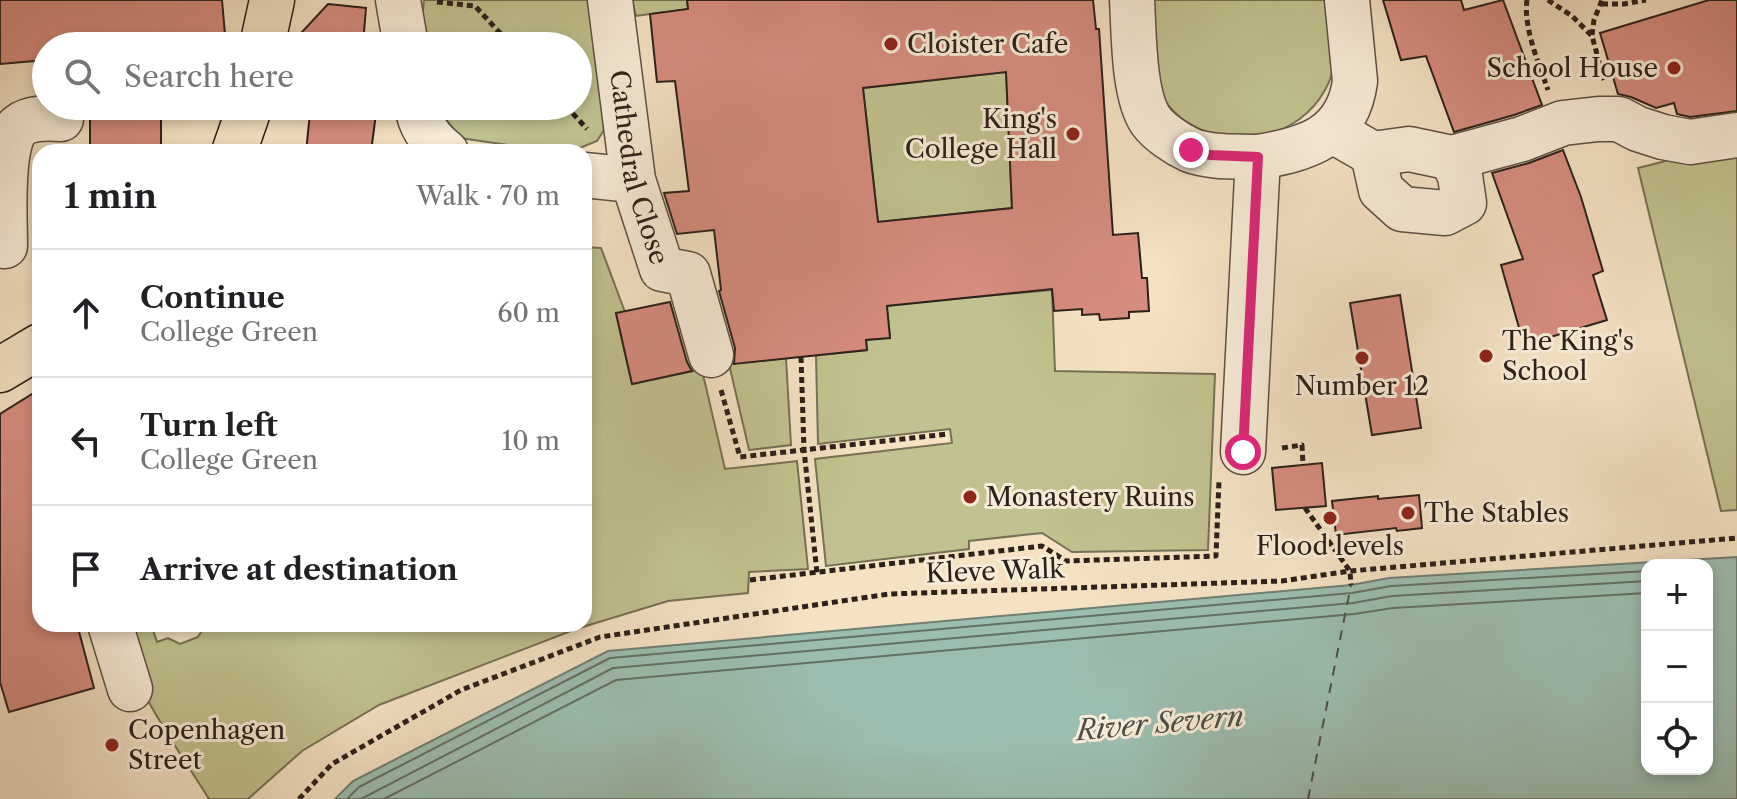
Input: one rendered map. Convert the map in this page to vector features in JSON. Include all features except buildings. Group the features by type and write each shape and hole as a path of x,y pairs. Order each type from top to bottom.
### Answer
{"main road":[{"path":"265,32 272,0"},
{"path":"237,144 245,120"},
{"path":"0,370 32,351"}],"street":[{"name":"Cathedral Close","path":"610,0 633,180 662,269 688,274 714,366"},
{"path":"1132,0 1136,70 1150,120 1163,133 1191,150 1210,155 1258,157 1309,144 1333,131 1345,114 1355,81 1347,0"},
{"path":"408,32 414,1"},
{"path":"1333,131 1373,154 1409,149 1452,158 1522,139 1563,123 1598,119 1619,119 1638,129 1690,142 1737,135"},
{"path":"3,220 4,155 8,138 19,126 33,120"},
{"path":"420,120 435,144"},
{"path":"1373,154 1381,190 1391,200 1402,209 1445,213 1464,203 1460,176 1452,158"},
{"path":"1243,452 1258,157"},
{"path":"592,158 633,180"},
{"path":"112,632 130,689"}],"path":[{"path":"1527,0 1534,49 1563,123"},
{"path":"1548,0 1572,16 1592,36"},
{"path":"1619,119 1608,101 1592,36 1594,20 1602,2 1624,4 1646,0"},
{"path":"414,1 475,6 499,32"},
{"path":"572,120 583,144"},
{"path":"801,357 804,450 817,573"},
{"path":"714,366 740,457 948,434"},
{"path":"1302,445 1303,465"},
{"path":"750,580 1042,546 1066,561 1216,556 1220,453 1243,452"},
{"path":"1305,508 1350,571 1351,585"},
{"name":"Kleve Walk","path":"299,799 332,764 461,690 600,637 889,594 1282,581 1350,571 1737,538"}],"green space":[{"path":"424,0 592,0 604,130 597,141 590,144 502,144 460,138 447,120 592,120 592,32 424,32"},
{"path":"632,0 687,0 688,9 636,16"},
{"path":"1142,0 1335,0 1336,46 1330,80 1314,106 1283,129 1247,138 1210,133 1179,117 1156,86 1149,63"},
{"path":"1006,72 1012,208 878,222 863,88"},
{"path":"1737,143 1737,510 1721,511 1638,168"},
{"path":"592,247 601,248 625,312 616,314 632,384 702,370 725,469 797,461 808,569 749,572 748,593 668,601 592,624"},
{"path":"881,256 920,302 1052,290 1055,371 1215,374 1208,550 1072,552 1042,533 969,541 969,549 826,566 815,459 952,443 950,429 818,444 816,355 867,350 866,340 890,337"},
{"path":"786,358 791,445 749,450 729,364"},
{"path":"120,632 154,632 157,642 168,638 180,644 198,637 201,632 568,632 379,705 302,751 248,799 209,799 144,693"}],"water":[{"name":"River Severn","path":"1737,557 1737,799 335,799 353,781 608,651 1351,585 1389,578 1641,563 1641,775 1713,775 1713,559 1704,559"}],"ferry route":[{"path":"1308,799 1351,585"}],"place":[{"name":"Cloister Cafe","path":"891,44"},
{"name":"School House","path":"1674,68"},
{"name":"King's College Hall","path":"1073,134"},
{"name":"The King's School","path":"1486,356"},
{"name":"Number 12","path":"1362,358"},
{"name":"Monastery Ruins","path":"970,497"},
{"name":"The Stables","path":"1408,513"},
{"name":"Flood levels","path":"1330,518"},
{"name":"Copenhagen Street","path":"112,745"}],"route":[{"path":"1191,150 1210,155 1258,157 1243,452"}]}
